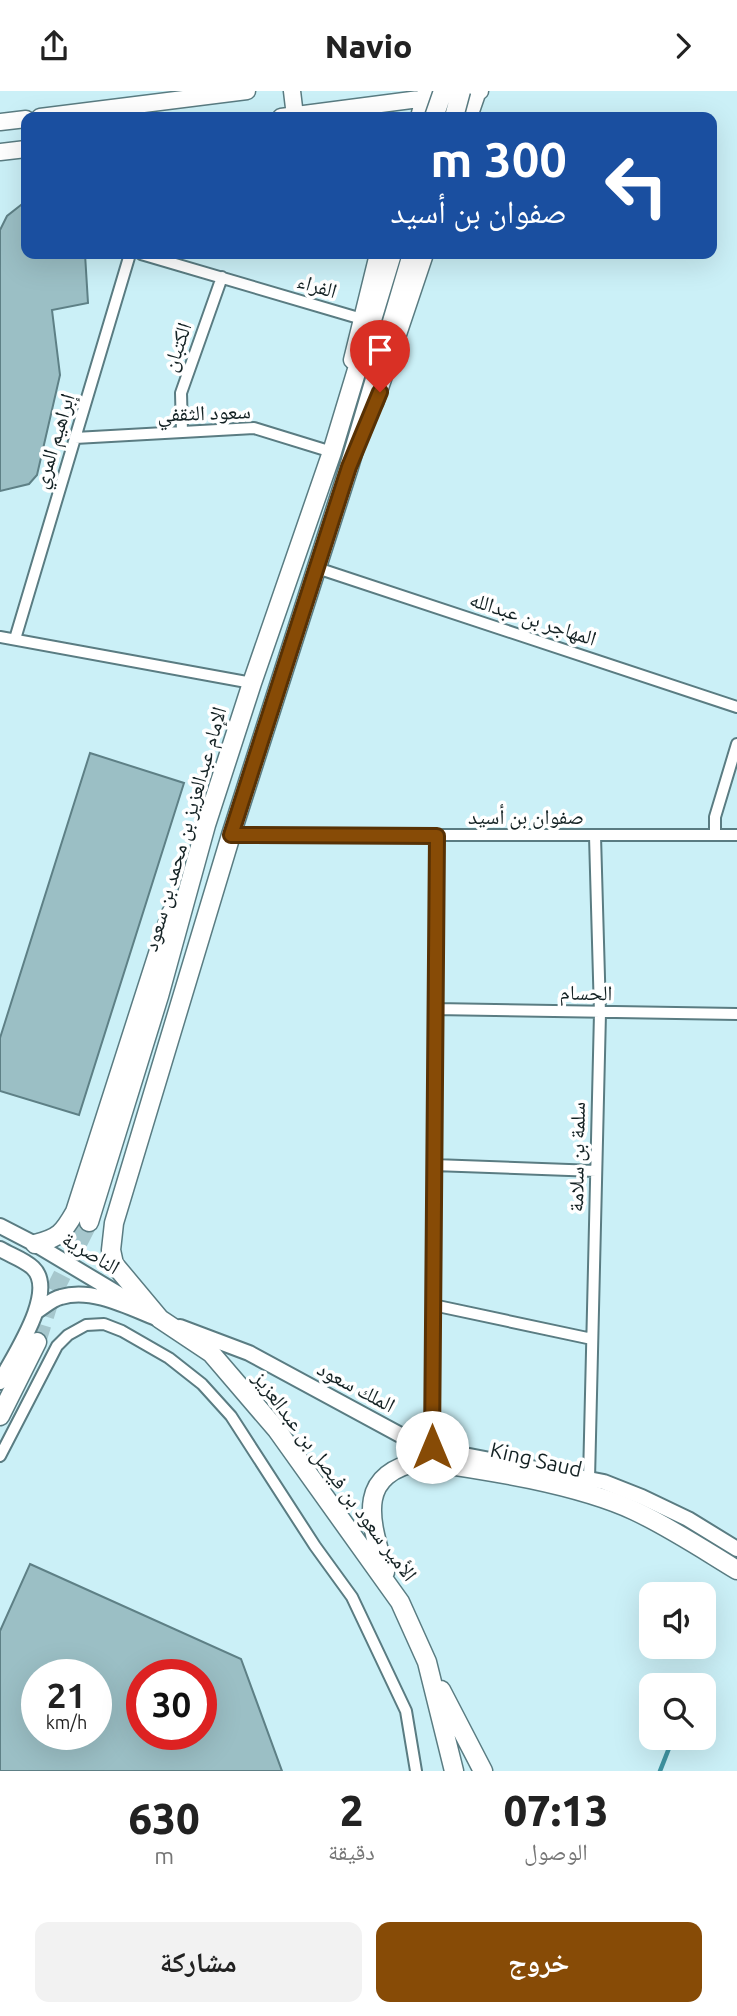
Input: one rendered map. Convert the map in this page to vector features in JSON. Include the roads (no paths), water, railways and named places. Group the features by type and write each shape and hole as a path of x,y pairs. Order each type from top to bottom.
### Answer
{"main road":[{"path":"75,112 200,94 247,91"},
{"path":"289,112 292,91"},
{"path":"436,112 443,91"},
{"path":"455,112 461,91"},
{"path":"314,112 425,95 478,91 471,112"},
{"path":"420,112 425,95"},
{"path":"0,122 21,120"},
{"path":"0,152 21,150"},
{"name":"الإمام عبدالعزيز بن محمد بن سعود","path":"332,452 377,259"},
{"name":"الإمام عبدالعزيز بن محمد بن سعود","path":"89,1222 159,996 206,825 332,452 390,259"},
{"path":"231,835 349,467 411,259"},
{"path":"349,467 380,392 423,259"},
{"path":"35,1244 55,1239 75,1212 172,911 206,825"},
{"name":"الأمير سعود بن فيصل بن عبدالعزيز","path":"231,835 114,1223 111,1250 114,1264 160,1319 211,1353 269,1420 400,1602 426,1662 454,1771"},
{"path":"0,1416 37,1342"},
{"name":"King Saud","path":"389,1586 373,1528 371,1505 375,1490 390,1473 401,1465 422,1461 550,1485 651,1510 737,1570"},
{"path":"426,1662 483,1771"}],"street":[{"name":"إبراهيم المري","path":"15,639 128,259"},
{"name":"الفراء","path":"159,259 362,319"},
{"name":"الكتبان","path":"182,432 181,393 222,277"},
{"name":"سعود الثقفي","path":"75,437 254,428 332,452"},
{"name":"المهاجر بن عبدالله","path":"317,568 737,706"},
{"path":"0,637 252,683"},
{"path":"715,835 715,817 737,744"},
{"name":"صفوان بن أسيد","path":"231,835 737,835"},
{"path":"432,1447 437,836"},
{"name":"سلمة بن سلامة","path":"589,1479 600,1013 595,836"},
{"name":"الحسام","path":"435,1009 737,1014"},
{"path":"434,1165 596,1171"},
{"name":"الناصرية","path":"0,1226 160,1319"},
{"path":"0,1249 34,1269 41,1282 42,1294 37,1311 0,1382"},
{"name":"الملك سعود","path":"37,1311 57,1298 71,1294 111,1301 249,1353 406,1438 432,1447 604,1482 651,1510 688,1519 737,1549"},
{"path":"433,1305 592,1339"},
{"path":"0,1456 57,1346 68,1335 86,1325 104,1324 122,1331 169,1358 202,1384 231,1416 352,1597 406,1711 416,1771"}],"waterway":[{"path":"660,1771 668,1750"}],"tunnel":[{"path":"37,1342 51,1297 89,1222"}]}
